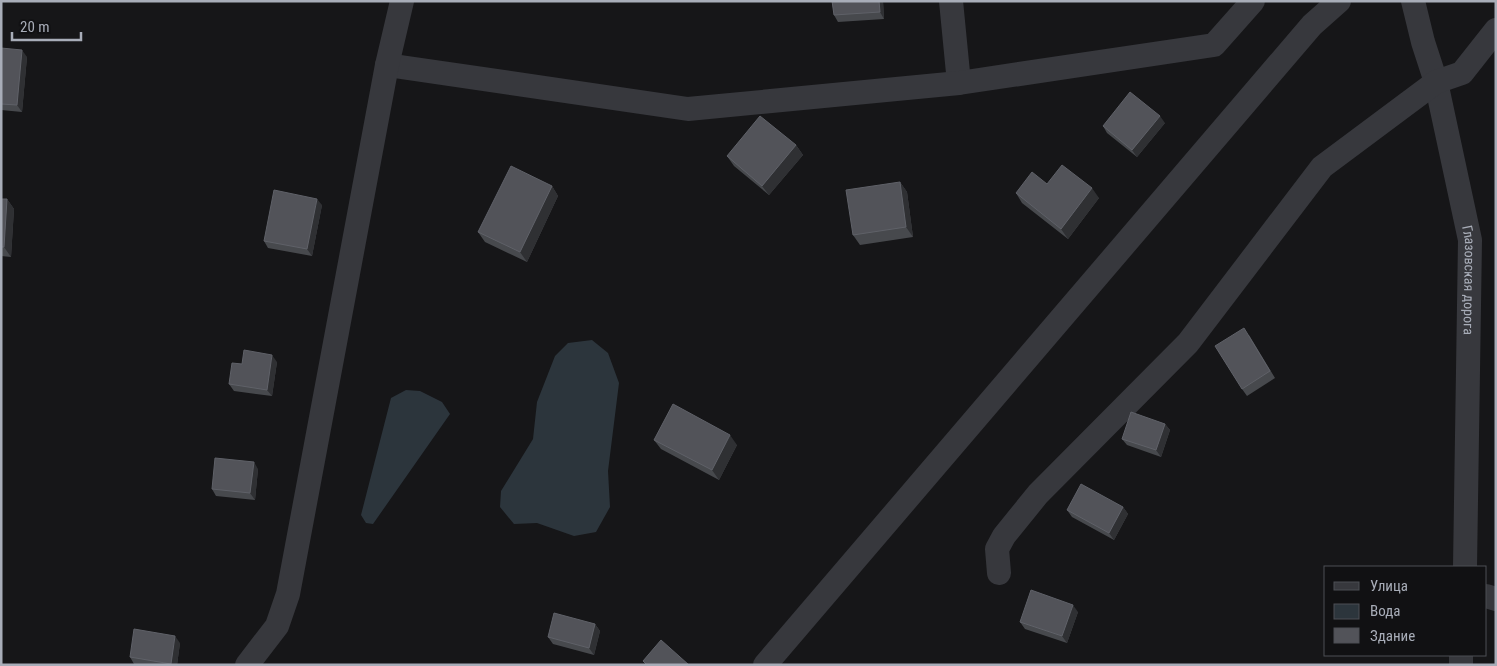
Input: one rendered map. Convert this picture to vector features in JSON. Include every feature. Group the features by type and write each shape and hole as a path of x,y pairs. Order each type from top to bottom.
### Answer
{"street":[{"path":"247,665 277,626 288,594 387,65 402,1"},
{"path":"951,1 959,83"},
{"path":"387,65 688,110 959,83 1214,45 1253,1"},
{"path":"765,665 1312,25 1340,1"},
{"name":"Глазовская дорога","path":"1413,1 1423,42 1436,82 1470,240 1465,566"},
{"path":"999,573 997,549 1004,536 1038,494 1188,343 1322,167 1436,82 1462,73 1496,30"}],"water":[{"path":"592,340 608,353 619,383 608,471 610,507 596,532 574,536 537,523 514,524 500,507 501,491 533,439 537,402 555,356 568,343"},
{"path":"406,390 420,391 442,402 450,414 373,524 366,523 361,515 391,398"}],"building":[{"path":"832,1 879,1 880,12 834,15"},
{"path":"1,48 22,50 17,105 1,104"},
{"path":"1130,92 1160,116 1132,150 1103,126"},
{"path":"760,116 796,145 762,186 727,156"},
{"path":"1062,165 1092,188 1061,229 1016,193 1032,172 1047,184"},
{"path":"511,166 552,186 520,252 478,232"},
{"path":"900,182 906,227 853,235 846,190"},
{"path":"274,190 317,199 307,249 264,241"},
{"path":"1,199 7,199 4,247 1,247"},
{"path":"1244,328 1270,371 1242,389 1215,346"},
{"path":"244,350 272,355 267,390 229,384 232,363 242,364"},
{"path":"673,404 730,435 712,470 654,440"},
{"path":"1131,412 1165,424 1156,450 1122,439"},
{"path":"215,458 254,462 250,493 212,489"},
{"path":"1081,484 1123,507 1109,533 1067,510"},
{"path":"1031,590 1073,605 1062,636 1020,622"},
{"path":"554,613 595,624 589,648 548,637"},
{"path":"134,629 175,636 171,664 130,657"},
{"path":"661,640 689,665 647,665 643,661"}]}
